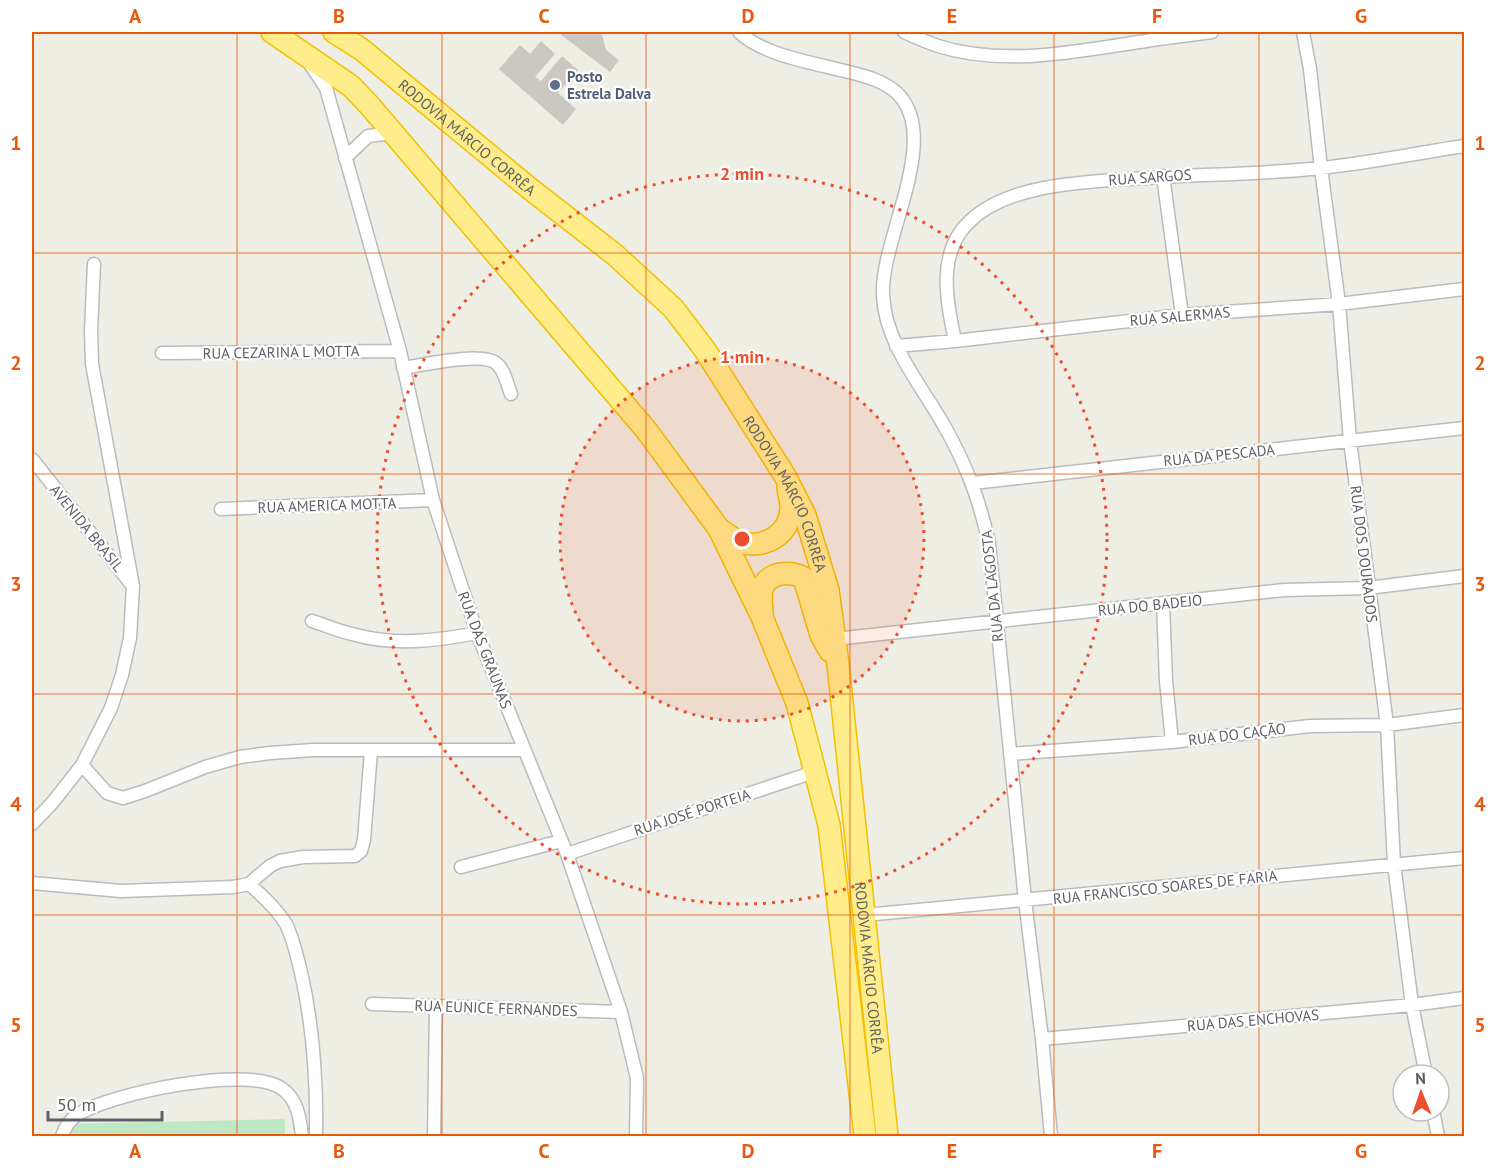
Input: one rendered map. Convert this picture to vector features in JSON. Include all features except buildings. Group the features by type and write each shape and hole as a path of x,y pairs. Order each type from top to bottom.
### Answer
{"highway":[{"name":"RODOVIA MÁRCIO CORRÊA","path":"272,32 351,86 647,431 719,529 762,617 797,703 830,825 865,1137"},
{"name":"RODOVIA MÁRCIO CORRÊA","path":"334,32 361,49 529,188 614,254 673,308 705,350 785,476 805,515 828,590 835,639 887,1137"},
{"path":"719,529 737,541 751,545 766,543 779,535 788,522 791,507 785,476"},
{"path":"762,617 762,590 767,581 779,574 794,573 804,578 821,635 838,664"}],"street":[{"name":"RUA DA LAGOSTA","path":"739,32 754,44 865,76 885,84 897,93 907,106 913,125 912,165 888,254 882,293 896,346 946,429 973,483 989,543 1051,1137"},
{"path":"904,32 937,46 989,56 1041,55 1163,35 1212,32"},
{"name":"RUA DOS DOURADOS","path":"1303,32 1312,79 1339,304 1350,441 1387,725 1394,864 1412,1005 1424,1063"},
{"name":"RUA DAS GRAUNAS","path":"301,50 326,88 400,351 433,500 477,633 567,854 621,1012 637,1078 636,1137"},
{"path":"345,158 368,136 393,133"},
{"name":"RUA SARGOS","path":"955,341 948,306 948,265 952,247 959,233 970,220 991,206 1030,191 1075,183 1163,176 1321,168 1464,146"},
{"path":"1163,176 1182,315"},
{"path":"94,264 92,364 133,586"},
{"name":"RUA SALERMAS","path":"896,346 1182,315 1339,304 1464,289"},
{"name":"RUA CEZARINA L MOTTA","path":"162,353 400,351"},
{"path":"403,368 471,359 489,359 502,369 511,394"},
{"name":"RUA DA PESCADA","path":"973,483 1464,428"},
{"name":"AVENIDA BRASIL","path":"32,459 133,586 130,639 122,675 111,708 82,765 32,824"},
{"name":"RUA AMERICA MOTTA","path":"221,509 433,500"},
{"name":"RUA DO BADEJO","path":"835,639 1284,590 1368,588 1464,576"},
{"path":"1163,603 1166,681 1172,742"},
{"path":"312,621 353,635 379,639 441,640 477,633"},
{"name":"RUA DO CAÇÃO","path":"1010,754 1172,742 1310,726 1387,725 1464,715"},
{"path":"82,765 107,793 123,798 205,767 240,757 313,750 371,752 524,750"},
{"path":"32,883 121,891 203,889 249,884 270,866 280,861 303,857 350,857 359,853 364,840 371,752"},
{"name":"RUA JOSÉ PORTEIA","path":"567,854 817,771"},
{"path":"461,867 561,841"},
{"name":"RUA FRANCISCO SOARES DE FARIA","path":"865,915 1464,858"},
{"path":"249,884 271,903 286,924 294,943 313,1036 317,1095 316,1137"},
{"name":"RUA DAS ENCHOVAS","path":"1042,1039 1412,1005 1464,998"},
{"name":"RUA EUNICE FERNANDES","path":"372,1004 621,1012"},
{"path":"434,1137 436,1007"},
{"path":"62,1137 65,1127 78,1114 122,1097 209,1080 254,1080 272,1083 282,1088 290,1096 299,1112 302,1137"}],"green space":[{"path":"285,1119 285,1136 66,1136 66,1124"}],"place":[{"name":"Posto Estrela Dalva","path":"555,85"}]}
